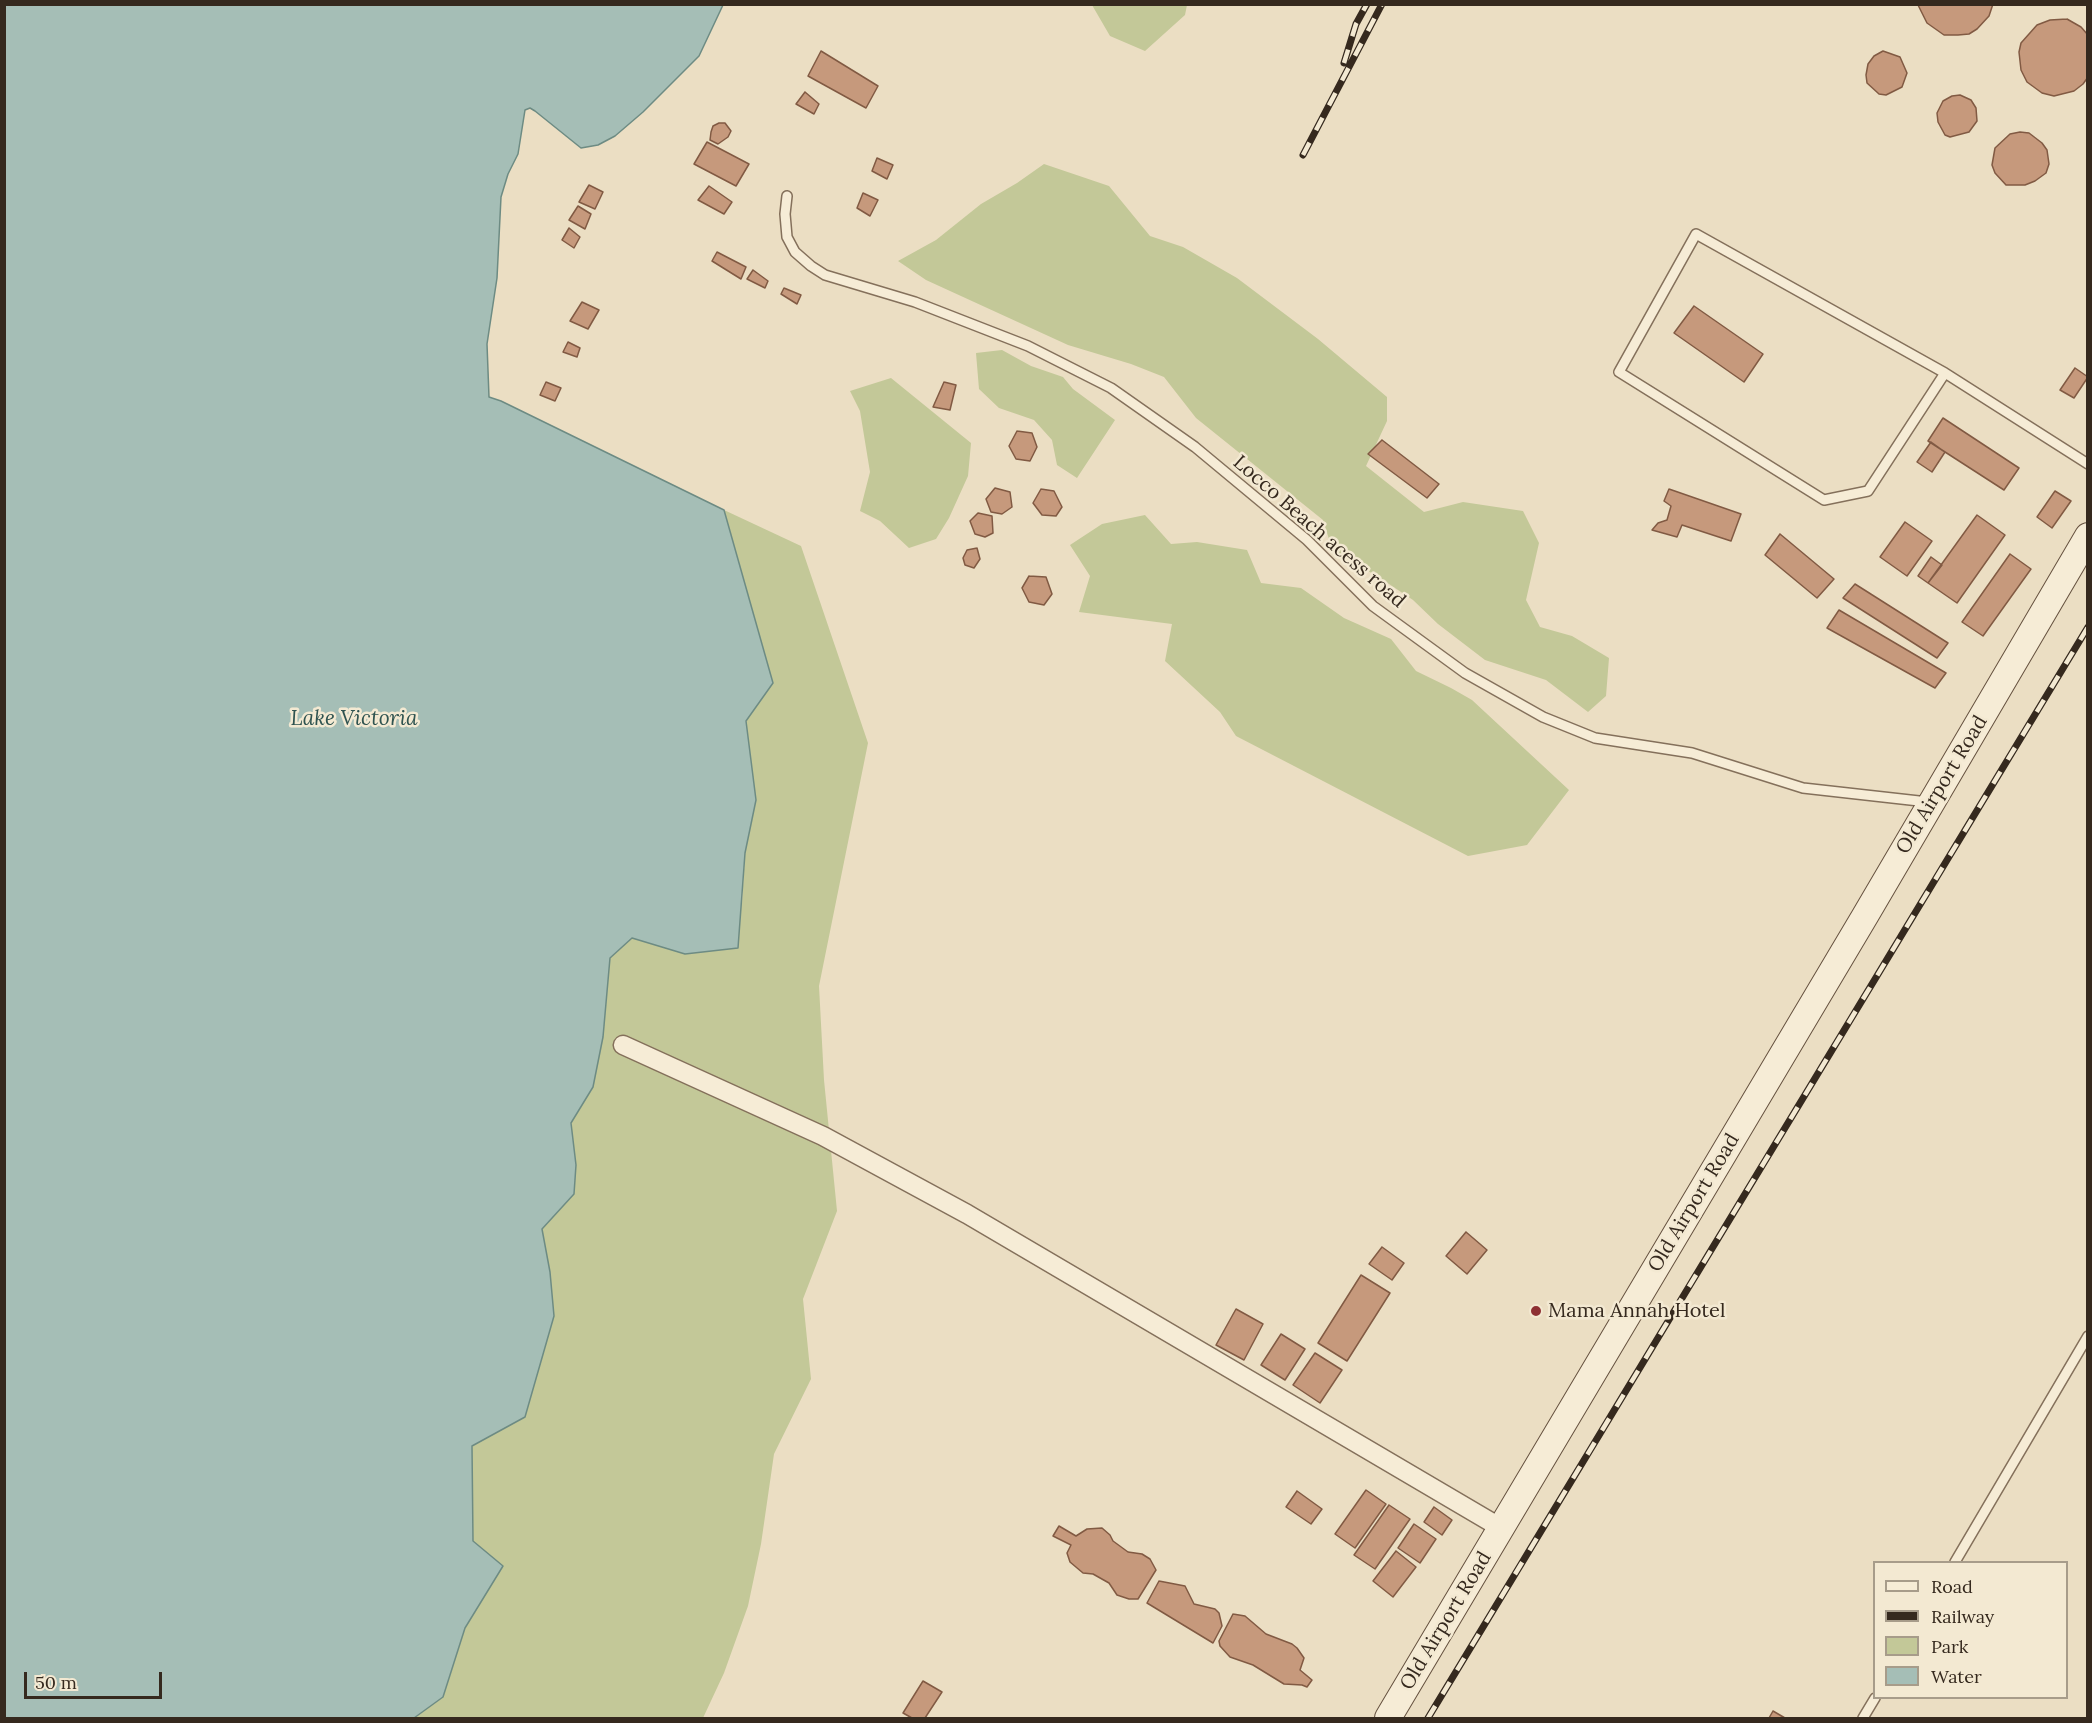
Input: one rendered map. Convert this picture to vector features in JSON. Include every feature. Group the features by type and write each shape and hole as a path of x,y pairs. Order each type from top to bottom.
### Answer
{"main road":[{"name":"Old Airport Road","path":"1388,1719 1859,927 2088,536"}],"street":[{"path":"623,1045 823,1136 967,1214 1501,1527"}],"lane":[{"name":"Locco Beach acess road","path":"787,196 785,214 787,237 795,252 811,266 825,275 915,302 1028,346 1111,388 1195,447 1307,540 1373,606 1465,673 1544,717 1595,738 1692,753 1803,788 1931,802"},
{"path":"1945,373 1868,491 1824,500 1619,372 1696,234 1945,373 2088,465"},
{"path":"1956,1561 2088,1336"},
{"path":"1863,1719 1874,1699"}],"green space":[{"path":"1092,5 1187,5 1185,15 1145,51 1110,36"},
{"path":"1044,164 1109,186 1150,236 1183,247 1237,278 1318,339 1387,397 1387,421 1366,466 1424,512 1463,502 1523,511 1539,543 1526,600 1540,627 1572,636 1609,658 1606,696 1588,712 1546,680 1485,660 1438,624 1413,600 1374,574 1334,555 1323,520 1196,418 1164,377 1131,364 1068,345 926,280 898,261 936,240 981,204"},
{"path":"1002,350 1031,366 1063,377 1073,389 1115,420 1077,478 1057,465 1052,440 1034,420 999,408 979,389 976,353"},
{"path":"891,378 971,443 968,476 949,518 936,539 909,548 880,521 860,511 870,472 860,411 850,391"},
{"path":"724,510 801,546 868,743 819,986 824,1080 837,1211 803,1299 811,1379 774,1454 761,1544 748,1606 724,1673 703,1718 414,1718 443,1697 465,1628 502,1566 473,1541 471,1445 525,1417 538,1368 550,1272 542,1229 574,1194 576,1165 571,1123 593,1087 603,1037 610,958 632,938 685,954 742,903 745,853 756,800 746,721 773,683"},
{"path":"1145,515 1171,544 1197,542 1247,550 1261,583 1301,588 1344,618 1391,639 1416,671 1472,700 1569,790 1527,845 1468,856 1236,736 1220,712 1165,661 1172,624 1079,612 1090,576 1070,545 1102,524"}],"water":[{"name":"Lake Victoria","path":"5,4 723,5 699,56 643,112 615,136 598,145 581,148 535,111 530,108 525,110 518,154 508,174 501,197 497,278 487,344 489,397 724,510 773,683 746,721 756,800 745,853 738,948 685,954 632,938 610,958 603,1037 593,1087 571,1123 576,1165 574,1194 542,1229 550,1272 554,1316 525,1417 472,1446 473,1541 503,1566 465,1628 443,1697 414,1718 5,1718"}],"building":[{"path":"1993,4 1989,16 1977,29 1969,34 1958,35 1944,35 1927,23 1918,5"},
{"path":"2067,19 2081,27 2088,35 2088,77 2074,91 2054,96 2042,93 2027,82 2021,70 2019,52 2021,43 2037,25 2050,20"},
{"path":"821,51 878,86 866,108 808,76"},
{"path":"1883,51 1900,57 1907,73 1902,87 1886,95 1879,94 1867,83 1866,75 1868,64 1874,56"},
{"path":"805,92 819,104 814,114 796,104"},
{"path":"1960,95 1971,100 1976,108 1977,121 1969,132 1950,137 1945,135 1938,122 1937,113 1943,101"},
{"path":"725,123 731,131 728,137 718,144 710,140 713,126"},
{"path":"2029,133 2042,143 2047,150 2049,164 2046,173 2035,181 2025,185 2006,185 1995,173 1992,165 1995,148 2010,134"},
{"path":"707,142 749,164 736,186 694,164"},
{"path":"877,158 893,165 887,179 872,171"},
{"path":"589,185 603,192 595,209 579,202"},
{"path":"709,186 732,202 724,214 698,200"},
{"path":"863,193 878,200 870,216 857,208"},
{"path":"578,206 591,214 585,229 569,220"},
{"path":"569,228 580,237 574,248 562,240"},
{"path":"717,252 746,267 741,279 712,261"},
{"path":"753,270 768,281 765,288 747,279"},
{"path":"784,288 801,295 797,304 781,294"},
{"path":"582,302 599,310 588,329 570,321"},
{"path":"1694,306 1763,354 1744,382 1674,333"},
{"path":"568,342 580,348 577,357 563,352"},
{"path":"2075,368 2088,377 2074,398 2060,390"},
{"path":"546,382 561,388 555,401 540,395"},
{"path":"944,382 956,385 950,410 933,407"},
{"path":"1943,418 2019,468 2004,490 1928,441"},
{"path":"1017,431 1032,433 1037,447 1030,461 1016,459 1009,446"},
{"path":"1382,440 1439,484 1427,498 1368,454"},
{"path":"1931,442 1945,452 1932,472 1917,462"},
{"path":"995,488 1010,492 1012,507 1002,514 991,512 986,499"},
{"path":"1041,489 1054,491 1062,507 1056,516 1042,515 1033,503"},
{"path":"1669,489 1741,514 1731,541 1682,525 1677,537 1652,530 1658,523 1667,520 1671,506 1664,501"},
{"path":"2055,491 2071,501 2052,528 2037,517"},
{"path":"978,513 992,516 993,533 985,537 975,534 970,521"},
{"path":"1977,515 2005,535 1957,603 1928,583"},
{"path":"1905,522 1932,541 1907,576 1880,557"},
{"path":"1780,534 1834,579 1817,598 1765,555"},
{"path":"977,548 980,559 974,568 965,565 963,558 967,550"},
{"path":"2010,554 2031,569 1983,636 1962,622"},
{"path":"1931,557 1942,565 1928,583 1918,576"},
{"path":"1029,576 1046,577 1052,594 1044,605 1029,602 1022,588"},
{"path":"1855,584 1948,643 1937,658 1843,598"},
{"path":"1839,610 1946,673 1935,688 1827,628"},
{"path":"1466,1232 1487,1250 1467,1274 1446,1256"},
{"path":"1382,1247 1404,1263 1392,1280 1369,1264"},
{"path":"1361,1275 1390,1293 1347,1361 1318,1343"},
{"path":"1236,1309 1263,1324 1244,1360 1216,1345"},
{"path":"1281,1334 1305,1349 1285,1380 1261,1365"},
{"path":"1315,1353 1342,1370 1320,1403 1293,1385"},
{"path":"1366,1490 1386,1504 1355,1548 1335,1534"},
{"path":"1297,1491 1322,1509 1311,1524 1286,1507"},
{"path":"1389,1505 1410,1519 1375,1569 1354,1555"},
{"path":"1434,1507 1452,1520 1442,1535 1424,1522"},
{"path":"1414,1524 1436,1539 1420,1563 1398,1548"},
{"path":"1059,1526 1076,1536 1087,1529 1102,1528 1113,1541 1128,1552 1142,1554 1150,1559 1156,1570 1138,1599 1117,1595 1109,1583 1093,1574 1083,1573 1070,1562 1067,1553 1071,1545 1053,1536"},
{"path":"1396,1551 1416,1567 1393,1597 1373,1581"},
{"path":"1159,1581 1185,1586 1194,1604 1215,1609 1219,1613 1222,1626 1213,1643 1147,1603"},
{"path":"1233,1614 1245,1616 1266,1634 1297,1648 1304,1658 1300,1670 1312,1680 1307,1687 1284,1684 1253,1665 1230,1657 1220,1646 1219,1641"},
{"path":"923,1681 942,1692 925,1718 912,1718 903,1713"},
{"path":"1773,1711 1785,1718 1769,1718"}],"railway":[{"path":"1344,63 1356,24 1367,4"},
{"path":"1303,155 1382,4"},
{"path":"1428,1718 2088,627"}],"place":[{"name":"Mama Annah Hotel","path":"1536,1311"}]}
